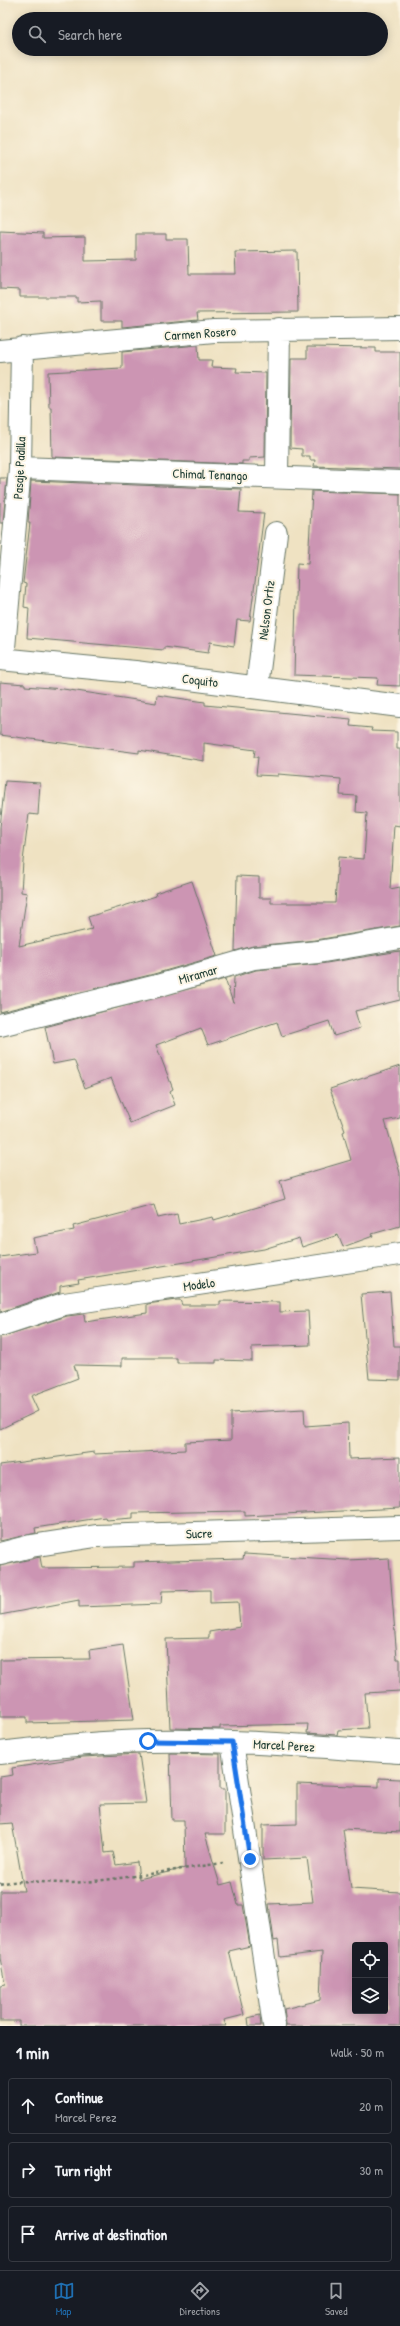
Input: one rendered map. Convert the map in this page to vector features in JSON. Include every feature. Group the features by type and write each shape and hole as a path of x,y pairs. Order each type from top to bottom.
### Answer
{"street":[{"name":"Carmen Rosero","path":"0,351 214,330 400,328"},
{"path":"277,476 279,329"},
{"name":"Pasaje Padilla","path":"1,659 20,468 22,348"},
{"name":"Chimal Tenango","path":"20,468 277,476 400,482"},
{"name":"Nelson Ortiz","path":"257,688 276,533"},
{"name":"Coquito","path":"1,659 135,672 400,706"},
{"name":"Miramar","path":"0,1025 157,986 254,958 318,952 400,938"},
{"name":"Modelo","path":"0,1326 64,1304 400,1254"},
{"name":"Sucre","path":"0,1554 31,1546 96,1536 400,1527"},
{"name":"Marcel Perez","path":"0,1753 60,1745 148,1741 232,1742 400,1752"},
{"path":"232,1742 274,2026"}],"path":[{"path":"0,1884 13,1880 71,1883 120,1878 250,1859"}],"building":[{"path":"0,231 43,233 43,238 85,237 85,261 136,260 136,234 166,234 166,239 188,239 189,274 236,274 235,252 297,251 298,312 197,313 198,320 122,327 122,321 101,321 101,301 77,302 77,297 20,297 20,290 0,289"},
{"path":"198,345 199,360 212,360 211,367 237,368 236,372 266,373 265,457 249,458 249,461 242,461 242,464 52,457 51,407 49,407 48,372 122,368 122,352"},
{"path":"307,347 376,348 376,352 400,352 400,469 314,466 315,460 310,460 310,456 302,456 302,449 290,448 291,358 307,358"},
{"path":"0,478 7,478 3,523 0,523"},
{"path":"31,481 241,489 239,512 264,513 250,621 237,620 234,646 210,642 208,653 164,647 164,650 27,638 29,608 24,607 26,584 23,583 30,523 28,523"},
{"path":"312,491 400,494 400,686 377,685 378,678 294,675 297,563 308,564"},
{"path":"0,682 25,684 25,686 63,689 156,703 157,695 205,702 205,705 351,719 350,726 372,728 371,731 397,732 397,749 400,749 400,826 394,825 390,889 400,887 400,926 316,940 253,946 235,951 237,876 259,877 259,898 271,898 271,903 335,903 338,857 364,859 367,813 356,812 357,796 340,795 341,779 278,774 278,776 256,775 258,757 254,757 255,750 204,743 204,761 139,750 139,753 0,735"},
{"path":"5,781 40,783 38,815 29,814 21,892 27,893 19,946 92,929 88,917 156,896 155,893 192,881 217,956 154,974 0,1012 0,827"},
{"path":"400,951 400,1000 355,1011 360,1028 334,1036 329,1021 282,1036 277,1022 208,1045 201,1028 156,1045 173,1089 170,1091 175,1105 130,1123 111,1078 85,1088 74,1060 53,1064 45,1027 225,979 233,1003 234,977 256,970 320,964"},
{"path":"400,1066 400,1118 385,1121 400,1173 400,1226 372,1234 373,1236 343,1247 338,1235 302,1247 299,1238 264,1249 78,1280 79,1283 60,1286 60,1292 0,1312 0,1257 36,1252 33,1238 74,1230 73,1226 154,1205 158,1218 177,1214 179,1224 213,1217 214,1220 285,1199 280,1181 351,1160 343,1132 345,1131 330,1089"},
{"path":"390,1292 394,1346 400,1346 400,1380 369,1379 361,1294"},
{"path":"180,1300 182,1305 220,1305 220,1301 280,1302 280,1312 308,1311 310,1345 252,1347 252,1361 216,1360 216,1363 177,1363 177,1358 122,1358 122,1366 74,1365 78,1378 31,1396 38,1411 0,1429 0,1337 67,1316 84,1314 85,1322 147,1313 147,1304"},
{"path":"304,1409 305,1426 348,1423 349,1459 400,1457 400,1508 245,1516 245,1511 133,1513 133,1518 106,1520 105,1517 35,1528 36,1533 0,1541 0,1465 94,1452 94,1454 185,1450 185,1442 231,1440 231,1413"},
{"path":"244,1554 348,1560 389,1558 397,1659 400,1659 400,1691 365,1693 368,1728 338,1730 337,1735 307,1733 308,1724 220,1726 220,1729 170,1728 166,1639 209,1638 209,1632 240,1627 238,1602 210,1603 210,1590 162,1591 161,1604 79,1607 79,1600 0,1615 0,1566 40,1557 42,1568 134,1567 134,1562 243,1559"},
{"path":"123,1645 134,1720 27,1723 27,1717 0,1717 0,1660 90,1659 89,1650"},
{"path":"170,1753 220,1754 220,1789 225,1789 225,1834 205,1834 220,1885 232,1882 238,1905 243,1905 250,1946 229,1951 244,2015 224,2020 226,2026 19,2026 19,2021 0,2021 0,1985 5,1984 0,1958 0,1891 24,1891 12,1823 0,1824 0,1777 13,1775 12,1768 83,1757 139,1754 146,1803 100,1804 105,1853 113,1852 116,1865 137,1862 139,1879 185,1868 184,1820 172,1820"},
{"path":"379,1778 400,1779 400,1832 343,1829 351,1889 400,1892 400,2026 286,2026 284,2009 320,2000 322,1952 280,1957 278,1940 274,1941 269,1904 313,1902 307,1858 263,1860 263,1825 297,1824 297,1784 379,1787"},
{"path":"260,2015 261,2026 249,2026 248,2018"}],"route":[{"path":"148,1741 232,1742 250,1859"}]}
